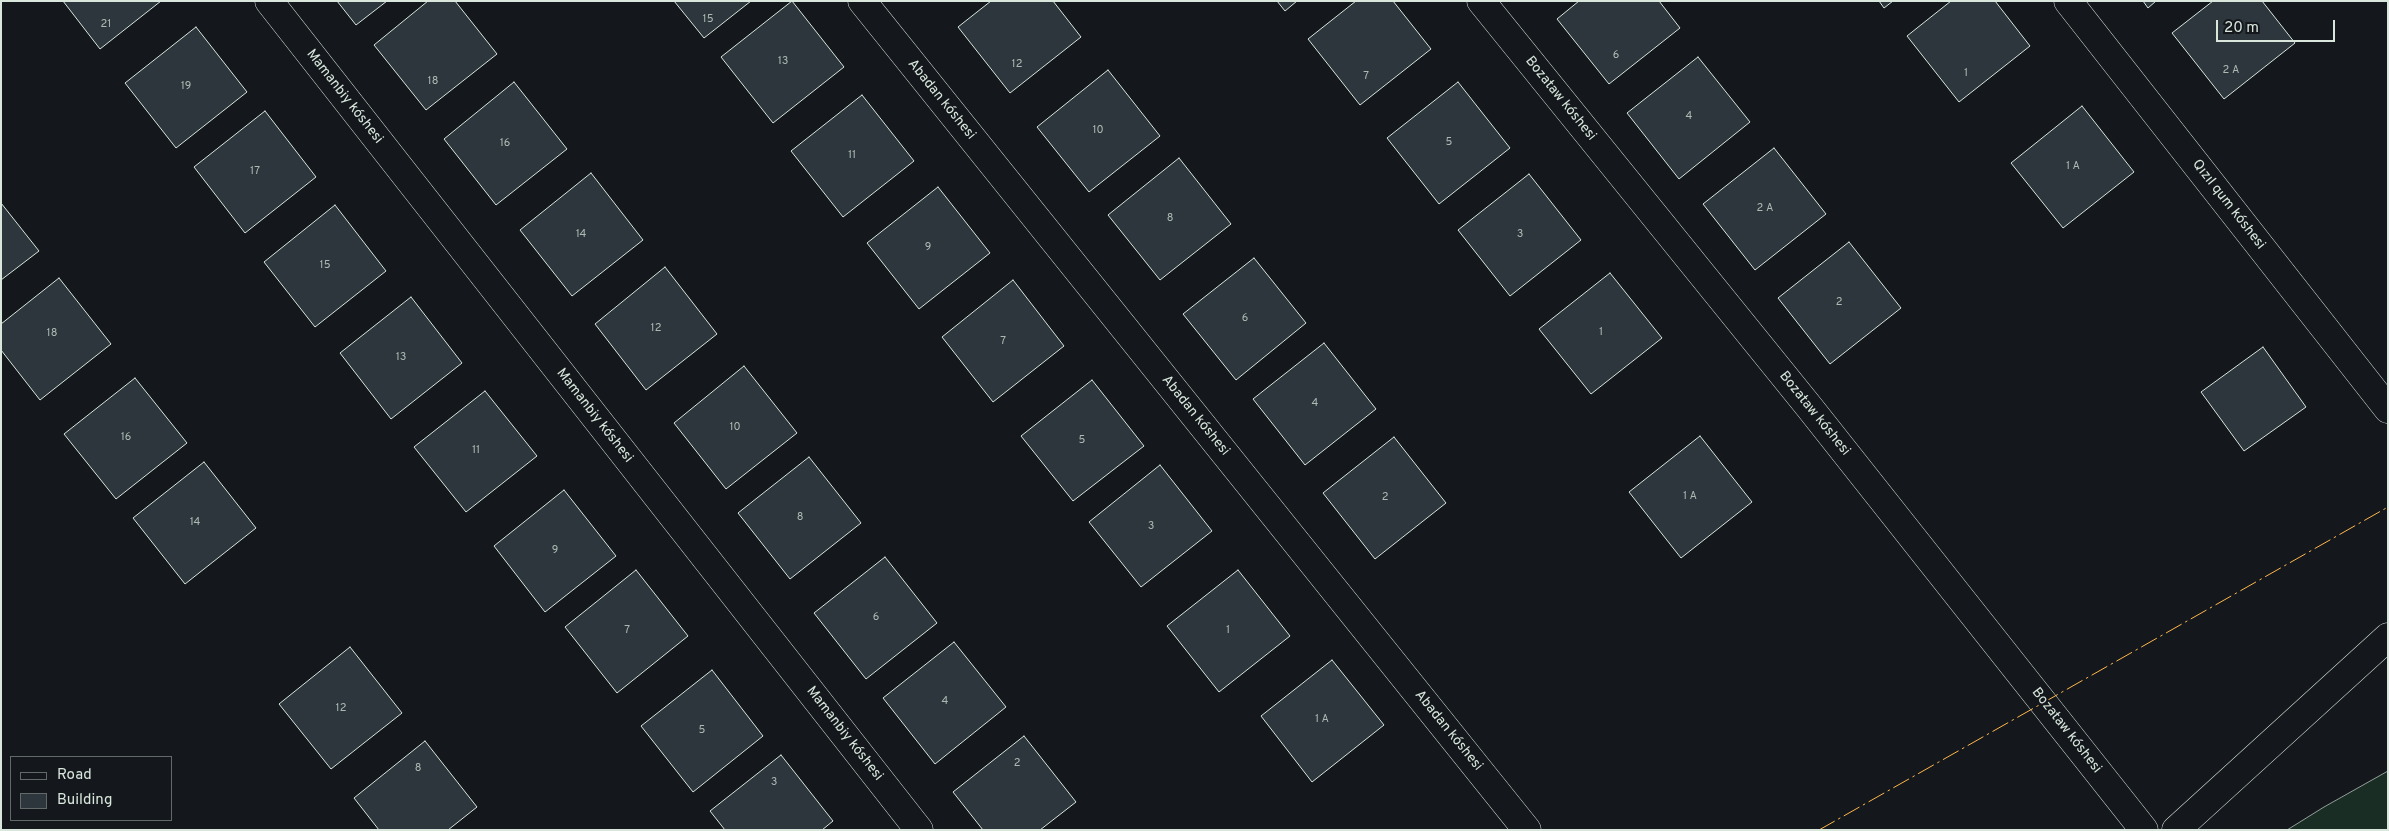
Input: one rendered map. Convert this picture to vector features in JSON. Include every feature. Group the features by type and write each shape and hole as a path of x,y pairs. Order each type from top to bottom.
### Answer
{"street":[{"name":"Mamanbiy kóshesi","path":"270,1 919,830"},
{"name":"Abadan kóshesi","path":"862,1 1527,830"},
{"name":"Bozataw kóshesi","path":"1481,1 1810,408 2144,830"},
{"name":"Qızıl qum kóshesi","path":"2068,1 2388,409"},
{"path":"2176,830 2388,637"}],"green space":[{"path":"2388,771 2388,830 2287,830 2324,807"}],"building":[{"path":"63,1 161,1 100,49"},
{"path":"337,1 387,1 356,25"},
{"path":"428,1 455,1 497,54 426,110 374,45"},
{"path":"674,1 751,1 704,38"},
{"path":"792,1 844,67 773,123 721,57"},
{"path":"991,1 1053,1 1081,37 1010,93 958,27"},
{"path":"1277,1 1297,1 1285,11"},
{"path":"1356,1 1393,1 1431,49 1360,105 1308,39"},
{"path":"1579,1 1659,1 1680,28 1609,84 1557,19"},
{"path":"1879,1 1893,1 1884,8"},
{"path":"1951,1 1995,1 2030,46 1959,102 1907,36"},
{"path":"2143,1 2156,1 2148,8"},
{"path":"2213,1 2262,1 2295,43 2224,99 2172,33"},
{"path":"196,27 247,92 176,148 125,83"},
{"path":"1698,57 1750,122 1679,179 1627,113"},
{"path":"1108,70 1160,136 1089,192 1037,127"},
{"path":"514,82 567,149 496,205 444,139"},
{"path":"1458,82 1510,148 1439,204 1387,138"},
{"path":"862,95 914,161 843,217 791,151"},
{"path":"2082,106 2134,172 2063,228 2011,163"},
{"path":"265,111 316,177 245,233 194,167"},
{"path":"1774,148 1826,214 1755,270 1703,204"},
{"path":"1179,158 1231,224 1160,280 1108,215"},
{"path":"591,173 643,240 572,296 520,230"},
{"path":"1529,174 1581,240 1510,296 1458,230"},
{"path":"938,187 990,253 919,309 867,243"},
{"path":"1,203 39,251 1,280"},
{"path":"335,205 386,271 315,327 264,262"},
{"path":"1849,242 1901,308 1830,364 1778,298"},
{"path":"1254,258 1306,323 1236,380 1183,314"},
{"path":"665,267 717,334 646,390 595,324"},
{"path":"1610,273 1662,338 1591,394 1539,329"},
{"path":"59,278 111,344 40,400 1,350 1,324"},
{"path":"1013,280 1064,346 993,402 942,337"},
{"path":"411,297 462,363 391,419 340,353"},
{"path":"1324,343 1376,409 1305,465 1253,399"},
{"path":"2263,347 2306,407 2244,451 2201,392"},
{"path":"744,366 797,433 726,489 674,423"},
{"path":"135,378 187,443 116,499 64,434"},
{"path":"1092,380 1144,446 1073,501 1021,436"},
{"path":"485,391 537,456 466,512 414,447"},
{"path":"1700,436 1752,502 1681,558 1629,492"},
{"path":"1394,437 1446,503 1375,559 1323,493"},
{"path":"809,457 861,523 790,579 738,513"},
{"path":"204,462 256,528 185,584 133,518"},
{"path":"1160,465 1212,531 1141,587 1089,522"},
{"path":"564,490 616,556 545,612 494,546"},
{"path":"885,557 937,623 866,679 814,613"},
{"path":"636,570 688,636 617,693 565,627"},
{"path":"1238,570 1290,636 1219,692 1167,626"},
{"path":"954,642 1006,707 935,764 883,698"},
{"path":"350,647 402,713 331,769 279,704"},
{"path":"1332,660 1384,725 1312,782 1261,716"},
{"path":"712,670 763,736 693,792 641,726"},
{"path":"1024,736 1076,802 1040,830 983,830 953,792"},
{"path":"425,741 477,807 448,830 379,830 354,798"},
{"path":"781,755 833,821 822,830 725,830 710,811"}],"power":[{"path":"1819,830 2388,507"}]}
